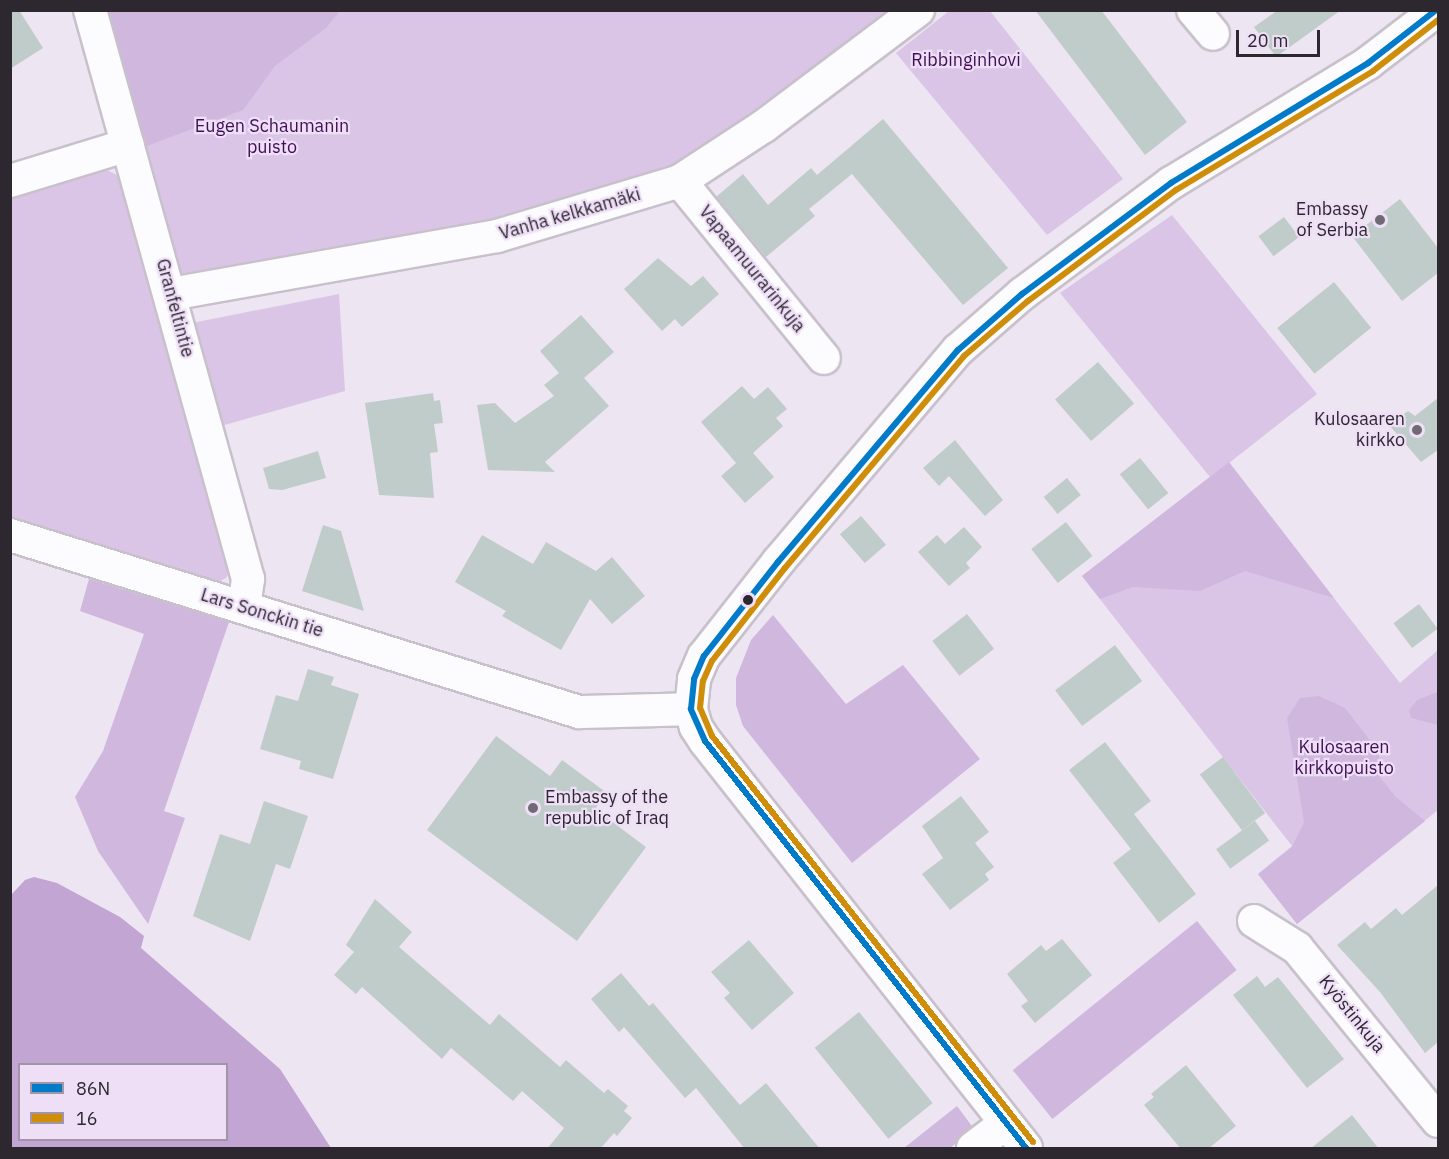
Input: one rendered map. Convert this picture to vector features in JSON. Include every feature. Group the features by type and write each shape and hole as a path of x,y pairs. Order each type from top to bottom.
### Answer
{"street":[{"name":"Granfeltintie","path":"90,10 171,294 248,579 244,608"},
{"name":"Vanha kelkkamäki","path":"171,294 497,236 680,181 764,126 918,10"},
{"path":"1193,10 1213,34"},
{"path":"1026,1149 705,741 696,727 691,709 694,679 704,656 883,435 958,350 1022,294 1171,183 1368,63 1437,10"},
{"path":"10,181 128,145"},
{"name":"Vapaamuurarinkuja","path":"680,181 824,358"},
{"name":"Lars Sonckin tie","path":"10,535 579,712 691,709"},
{"name":"Kyöstinkuja","path":"1254,921 1297,948 1438,1121"},
{"path":"973,1149 1006,1123"}],"green space":[{"name":"Eugen Schaumanin puisto","path":"106,11 903,11 688,162 577,206 185,279 177,267"},
{"path":"106,11 340,11 326,28 275,66 243,110 144,147"},
{"name":"Ribbinginhovi","path":"949,11 990,11 1123,179 1047,235 896,53"},
{"path":"101,167 121,177 231,569 226,578 215,584 11,518 11,193"},
{"name":"Kulosaaren kirkkopuisto","path":"1172,215 1317,394 1229,463 1400,683 1438,650 1438,810 1297,924 1258,874 1292,846 1082,576 1210,477 1060,293"},
{"path":"339,294 345,391 221,426 192,323"},
{"path":"1229,462 1334,598 1245,571 1200,591 1133,587 1100,599 1082,576"},
{"path":"89,579 229,622 164,811 185,818 148,924 98,851 75,797 103,751 144,634 80,611"},
{"path":"773,615 846,704 903,665 980,759 852,863 743,726 736,705 736,678 751,640"},
{"path":"1438,692 1438,725 1411,718 1409,710 1417,700"},
{"path":"1319,696 1345,708 1379,752 1380,777 1395,796 1425,821 1297,924 1258,874 1292,847 1304,822 1287,718 1300,698"},
{"path":"1197,921 1237,970 1052,1119 1013,1070"},
{"path":"957,1106 974,1129 950,1148 904,1148"}],"shaded area":[{"path":"34,877 57,883 120,917 144,936 141,948 280,1069 331,1148 11,1148 11,895 25,880"}],"building":[{"path":"10,10 19,10 43,48 10,69"},
{"path":"1035,10 1101,10 1187,122 1145,155"},
{"path":"1278,10 1341,10 1276,57 1254,27"},
{"path":"883,119 1008,268 963,305 852,174 809,209 815,216 766,257 716,197 743,174 768,205 811,168 817,175"},
{"path":"1400,199 1438,248 1438,273 1402,301 1352,236"},
{"path":"1284,217 1299,237 1273,256 1258,236"},
{"path":"658,258 691,286 703,276 719,294 682,327 675,319 662,331 624,289"},
{"path":"1334,282 1371,328 1314,374 1277,328"},
{"path":"581,315 614,352 584,378 609,406 545,462 555,472 488,470 477,405 495,403 515,423 554,396 544,385 559,373 540,351"},
{"path":"1098,362 1134,404 1091,441 1055,399"},
{"path":"742,386 754,399 768,387 787,409 776,418 783,426 753,453 774,477 745,503 721,476 736,463 701,422"},
{"path":"433,393 434,401 440,400 443,423 434,424 438,452 430,453 434,498 379,495 365,403"},
{"name":"Kulosaaren kirkko","path":"1438,398 1438,450 1421,462 1389,425 1408,411 1415,416"},
{"path":"955,440 1003,500 985,516 949,476 939,486 923,468"},
{"path":"318,451 326,478 282,490 269,489 263,468"},
{"path":"1140,458 1168,493 1148,509 1120,474"},
{"path":"1067,478 1081,495 1058,514 1044,497"},
{"path":"861,516 886,545 865,563 840,534"},
{"path":"1066,522 1092,556 1058,583 1031,549"},
{"path":"323,525 341,531 364,611 302,591"},
{"path":"964,527 982,547 966,563 970,568 949,586 918,552 937,535 945,544"},
{"path":"482,535 533,564 546,542 596,571 612,557 645,596 612,624 590,599 561,650 502,616 506,611 455,582"},
{"path":"1419,604 1438,629 1412,648 1393,623"},
{"path":"967,614 994,649 959,676 932,641"},
{"path":"1115,645 1142,681 1082,726 1055,690"},
{"path":"308,669 334,677 331,685 359,694 333,779 299,769 301,761 260,749 276,695 298,701"},
{"path":"496,736 550,776 562,760 607,793 595,809 646,847 577,941 427,830"},
{"path":"1105,742 1151,801 1134,814 1196,894 1159,923 1113,863 1131,849 1069,770"},
{"path":"1223,757 1265,813 1242,830 1200,774"},
{"path":"961,796 989,832 975,843 994,867 985,874 989,880 950,910 922,874 943,858 922,826"},
{"path":"264,801 308,816 290,869 276,864 250,941 193,916 220,834 250,844"},
{"path":"1255,821 1269,840 1230,869 1216,849"},
{"path":"1438,885 1438,1042 1425,1053 1380,992 1337,945 1365,922 1371,929 1396,908 1402,915"},
{"path":"375,899 412,932 399,947 490,1025 499,1014 560,1067 566,1060 604,1093 608,1089 628,1106 624,1111 632,1118 617,1136 614,1133 600,1149 547,1149 564,1128 522,1091 513,1101 451,1048 442,1059 362,987 356,994 334,975 354,952 346,945"},
{"path":"1062,939 1092,975 1035,1023 1021,1006 1028,1001 1007,974 1041,945 1046,951"},
{"path":"749,940 794,993 752,1030 724,998 730,993 711,972"},
{"path":"621,973 649,1006 653,1003 740,1105 766,1083 820,1149 745,1149 696,1088 685,1098 624,1027 619,1032 591,999"},
{"path":"1257,976 1265,987 1278,977 1344,1059 1307,1088 1233,995"},
{"path":"859,1012 933,1103 888,1139 815,1048"},
{"path":"1186,1065 1236,1126 1208,1149 1181,1149 1144,1105 1154,1097 1151,1094"},
{"path":"1352,1115 1379,1149 1310,1149"}],"transit line":[{"name":"86N","path":"1026,1148 705,741 691,709 694,679 704,656 778,562 958,350 1022,294 1171,183 1368,63 1436,10"},
{"name":"16","path":"1033,1142 712,736 700,708 703,681 712,661 785,568 964,356 1028,301 1176,190 1373,71 1438,20"}],"place":[{"name":"Embassy of Serbia","path":"1380,220"},
{"name":"Kulosaaren kirkko","path":"1417,430"},
{"name":"Embassy of the republic of Iraq","path":"533,808"}]}
